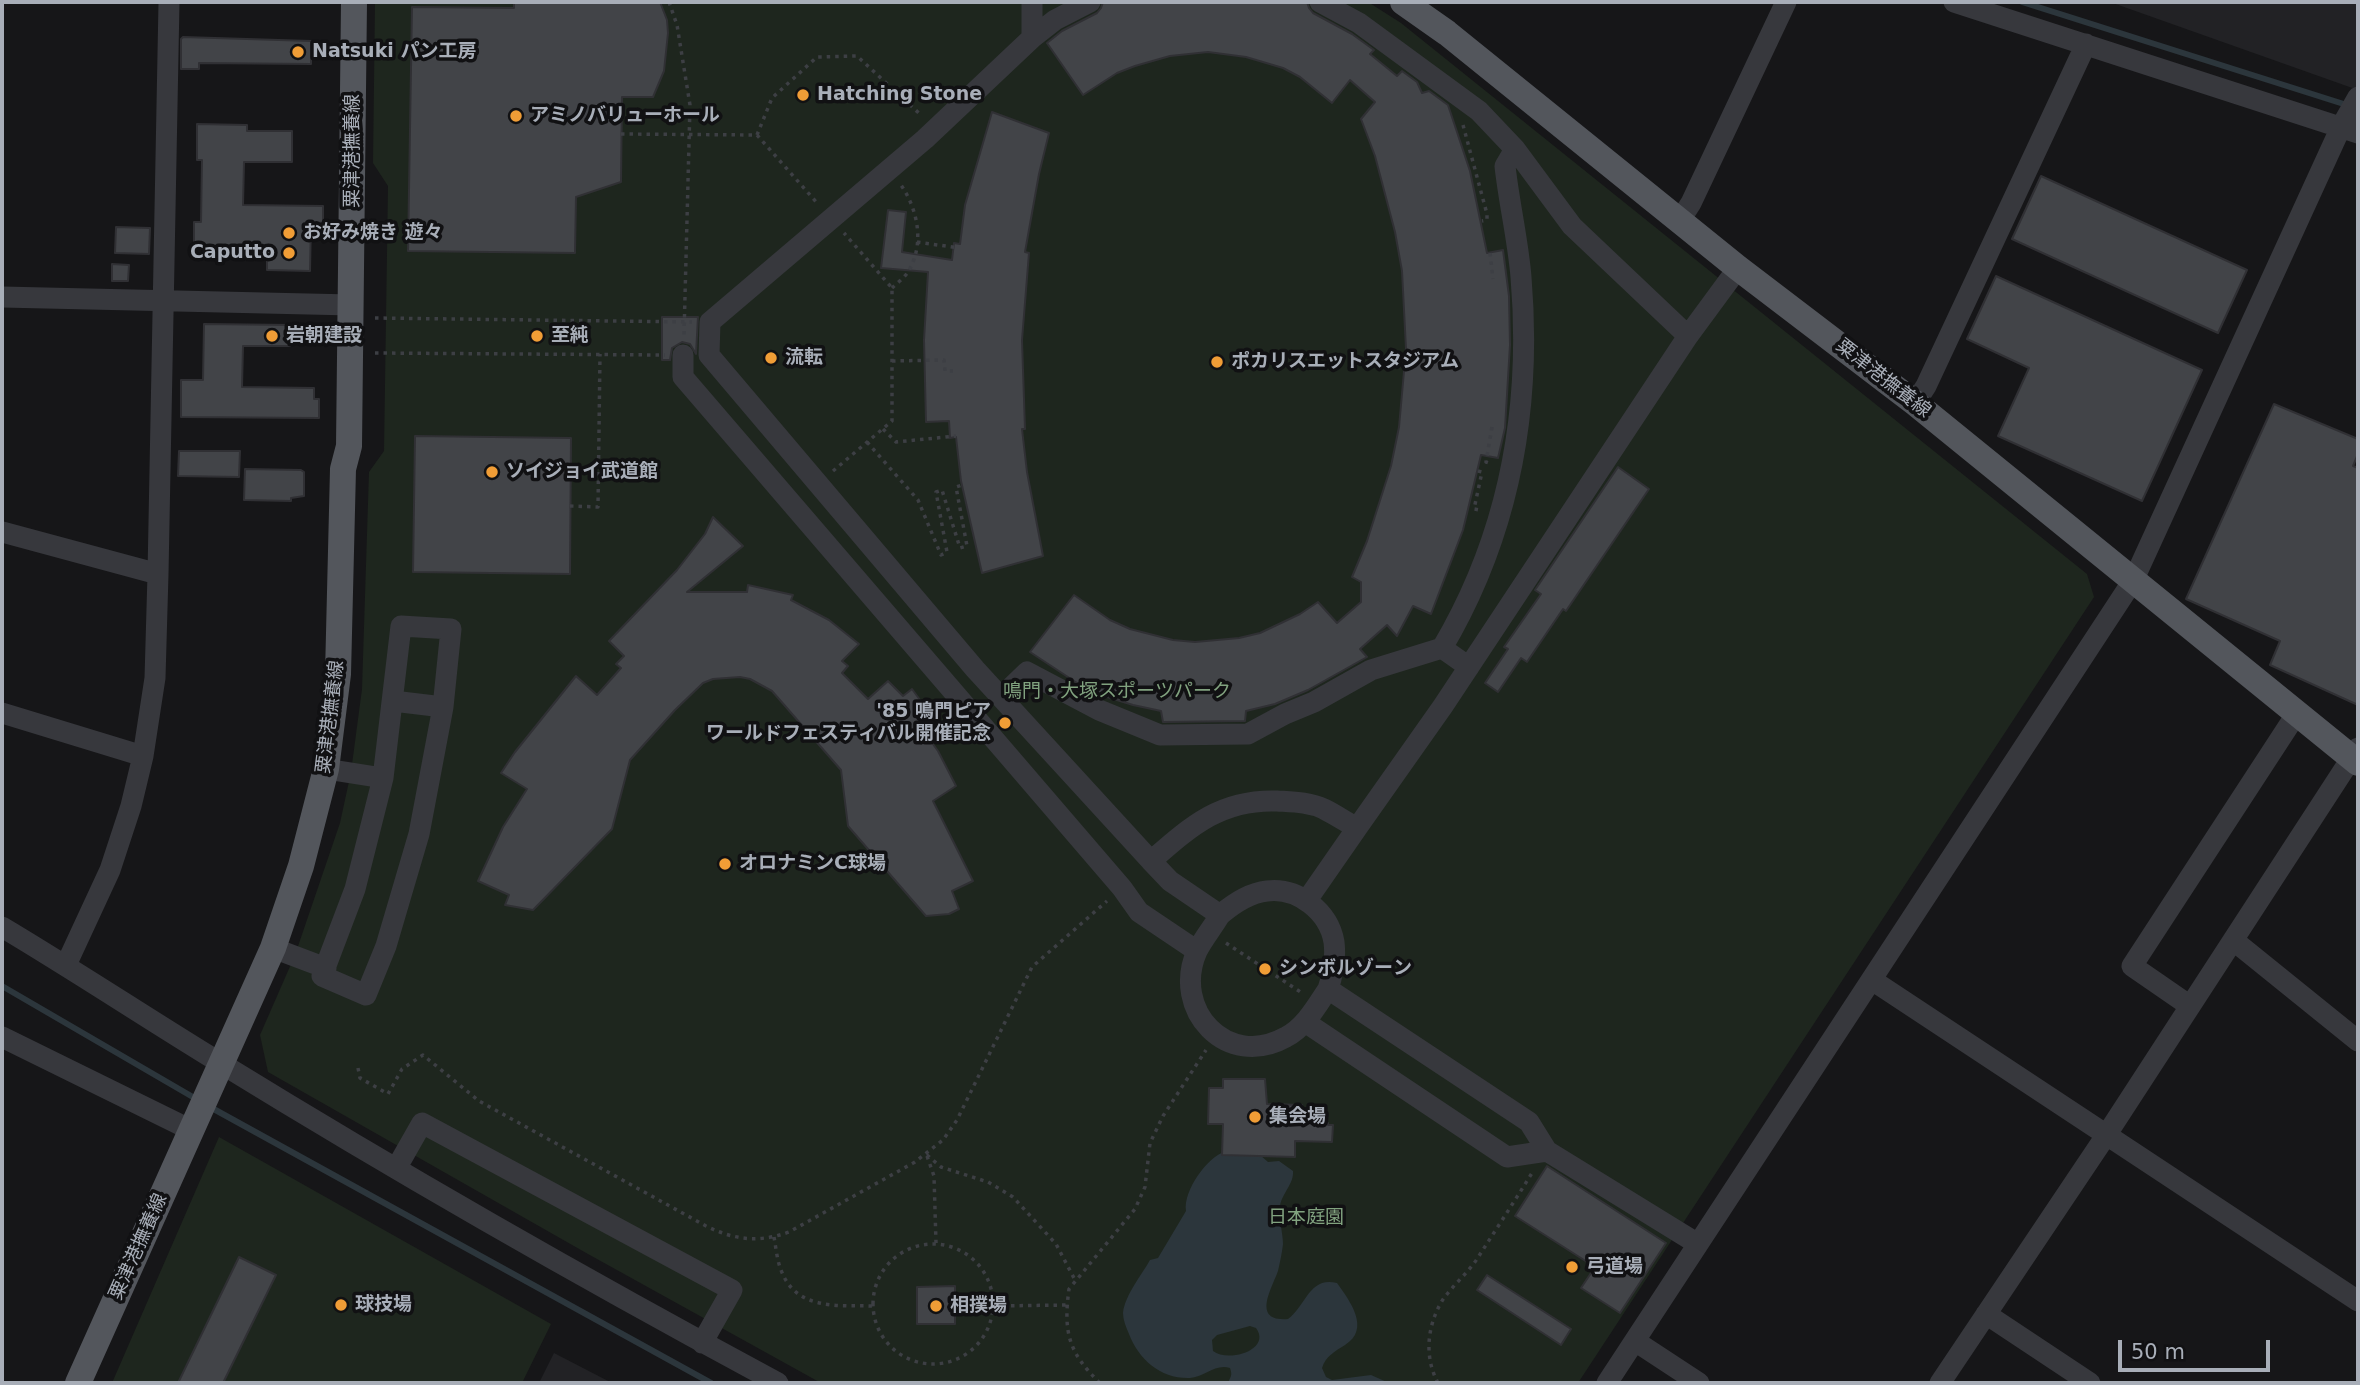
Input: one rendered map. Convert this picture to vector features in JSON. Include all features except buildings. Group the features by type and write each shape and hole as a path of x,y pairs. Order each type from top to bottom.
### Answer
{"main road":[{"name":"粟津港撫養線","path":"78,1383 273,948 301,866 326,769 338,674 343,469 349,446 354,2"},
{"name":"粟津港撫養線","path":"1403,2 1447,33 1738,268 1915,403 2297,713 2356,756"}],"street":[{"path":"66,965 110,870 131,806 143,756 155,678 169,2"},
{"path":"1032,2 1032,38"},
{"path":"1090,2 1055,20 1032,38 936,129 709,322 709,355 1001,697 1170,881 1215,923"},
{"path":"1320,2 1359,23 1479,111 1515,149 1572,226 1688,336"},
{"path":"1680,220 1691,203 1786,2"},
{"path":"1954,2 2348,127"},
{"path":"1915,403 1926,386 2086,44"},
{"path":"1607,1383 2134,579 2348,127 2358,97"},
{"path":"1001,697 1027,672 1100,710 1160,735 1248,734 1371,670 1442,648 1465,609 1493,537 1511,469 1518,426 1523,375 1523,311 1521,273 1505,166 1515,149"},
{"path":"1307,900 1469,667 1688,336 1738,268"},
{"path":"2,298 352,305"},
{"path":"683,355 682,377 1122,888 1139,912 1197,951"},
{"path":"2,532 158,574"},
{"path":"401,626 451,629 443,707 419,834 386,946 366,995 322,976 355,888 383,778 393,701 401,626"},
{"path":"1442,648 1469,667"},
{"path":"393,701 443,707"},
{"path":"2,713 143,756"},
{"path":"2190,1006 2133,965 2297,713"},
{"path":"1940,1383 2356,756"},
{"path":"326,769 383,778"},
{"path":"1151,860 1205,817 1256,800 1300,802 1323,808 1357,828"},
{"path":"1268,891 1286,892 1307,900 1328,924 1334,940 1335,958 1323,997 1305,1022 1288,1036 1270,1044 1253,1047 1232,1044 1216,1035 1204,1023 1196,1010 1191,975 1197,951 1215,923 1246,897 1268,891"},
{"path":"2,927 66,965 217,1075 397,1167 702,1343 778,1383"},
{"path":"2233,940 2358,1041"},
{"path":"273,948 326,968"},
{"path":"1872,980 2358,1301"},
{"path":"1323,997 1529,1122 1547,1151 1699,1244"},
{"path":"1305,1022 1507,1157 1547,1151"},
{"path":"2,1037 193,1126"},
{"path":"397,1167 422,1124 732,1290 702,1343"},
{"path":"1986,1314 2090,1383"},
{"path":"1635,1341 1699,1383"}],"path":[{"path":"375,353 683,355 690,105 677,25 669,2"},
{"path":"757,135 772,98 817,57 857,56 936,129"},
{"path":"1459,115 1487,214 1488,220 1482,221"},
{"path":"621,134 757,135 892,288 892,421 818,483"},
{"path":"888,170 909,197 914,211 917,242 907,273 892,288"},
{"path":"917,242 959,248"},
{"path":"1490,253 1493,279"},
{"path":"375,318 709,322"},
{"path":"570,506 598,507 600,354"},
{"path":"892,361 944,360 945,372 953,372"},
{"path":"1487,456 1492,427"},
{"path":"883,429 895,442 956,436"},
{"path":"867,442 918,500 941,555 947,552 936,492 942,490 960,548 967,546 956,486 962,485"},
{"path":"1478,471 1482,472 1474,509 1480,510 1489,471"},
{"path":"358,1068 360,1078 388,1094 402,1069 423,1055 479,1101 706,1226 736,1238 760,1240 774,1237 789,1232 880,1182 926,1154 943,1140 957,1120 1032,967 1122,888"},
{"path":"1215,923 1323,997"},
{"path":"1100,1383 1082,1366 1070,1345 1067,1305 1069,1289 1135,1209 1145,1187 1150,1143 1163,1116 1216,1035"},
{"path":"1438,1383 1429,1356 1429,1337 1443,1300 1474,1263 1547,1151"},
{"path":"926,1154 934,1176 936,1243"},
{"path":"926,1154 941,1167 988,1182 1013,1197 1056,1244 1074,1280"},
{"path":"774,1237 781,1271 802,1297 817,1304 873,1306"},
{"path":"936,1243 953,1247 970,1256 984,1270 992,1288 994,1306 990,1326 981,1342 968,1354 951,1362 933,1365 915,1362 898,1353 885,1340 876,1324 873,1306 875,1287 884,1270 897,1256 914,1247 936,1243"},
{"path":"994,1306 1067,1305"}],"shaded area":[{"path":"2110,2 2358,2 2358,90"},
{"path":"1226,1151 1260,1155 1268,1162 1279,1161 1293,1171 1292,1180 1280,1206 1283,1244 1278,1271 1267,1302 1270,1315 1288,1319 1314,1288 1328,1282 1337,1283 1356,1315 1357,1331 1353,1338 1326,1360 1322,1368 1326,1377 1332,1380 1371,1375 1389,1383 1228,1383 1231,1371 1225,1367 1195,1377 1179,1377 1152,1366 1139,1352 1124,1321 1127,1299 1150,1260 1158,1258 1186,1211 1192,1185 1204,1167","holes":["1250,1326 1256,1328 1258,1343 1246,1352 1228,1356 1213,1351 1212,1340 1217,1335"]},
{"path":"554,1353 612,1383 539,1383"}],"green space":[{"name":"鳴門・大塚スポーツパーク","path":"375,2 1368,2 1401,23 2087,574 2094,597 1578,1383 821,1383 268,1072 260,1035 295,955 340,823 351,772 362,689 369,472 384,451 388,186 373,163"},
{"path":"219,1137 551,1324 522,1383 112,1383"}],"waterway":[{"path":"2022,2 2350,106"},
{"path":"2,986 198,1100"},
{"path":"210,1107 711,1383"}],"place":[{"name":"Natsuki パン工房","path":"298,52"},
{"name":"Hatching Stone","path":"803,95"},
{"name":"アミノバリューホール","path":"516,116"},
{"name":"お好み焼き 遊々","path":"289,233"},
{"name":"Caputto","path":"289,253"},
{"name":"岩朝建設","path":"272,336"},
{"name":"至純","path":"537,336"},
{"name":"流転","path":"771,358"},
{"name":"ポカリスエットスタジアム","path":"1217,362"},
{"name":"ソイジョイ武道館","path":"492,472"},
{"name":"'85 鳴門ピア ワールドフェスティバル開催記念","path":"1005,723"},
{"name":"オロナミンC球場","path":"725,864"},
{"name":"シンボルゾーン","path":"1265,969"},
{"name":"集会場","path":"1255,1117"},
{"name":"弓道場","path":"1572,1267"},
{"name":"球技場","path":"341,1305"},
{"name":"相撲場","path":"936,1306"}],"park label":[{"name":"日本庭園","path":"1306,1218"}]}
